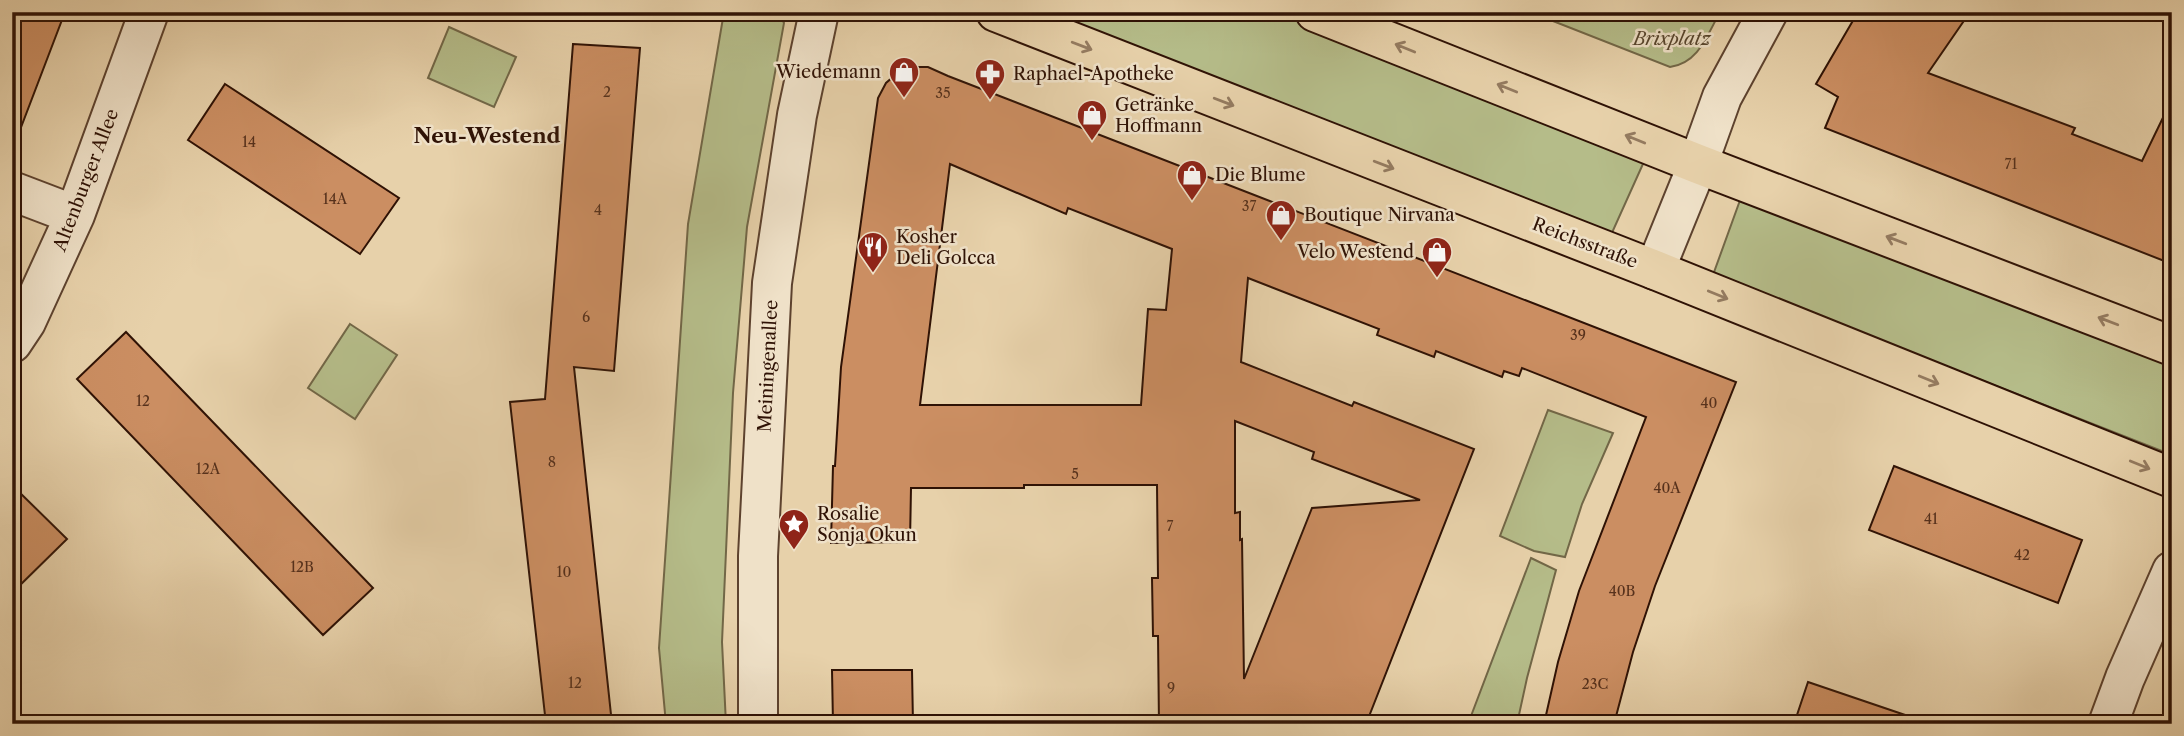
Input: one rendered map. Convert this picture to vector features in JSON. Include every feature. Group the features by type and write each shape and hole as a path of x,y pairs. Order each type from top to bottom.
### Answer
{"main road":[{"name":"Reichsstraße","path":"996,12 1655,270 2172,478"},
{"path":"1315,12 1698,164 2172,346"}],"street":[{"name":"Altenburger Allee","path":"12,343 26,322 75,215 149,12"},
{"name":"Meiningenallee","path":"758,724 758,556 772,283 797,116 819,12"},
{"path":"1655,270 1722,97 1769,12"},
{"path":"12,191 75,215"},
{"path":"2108,724 2172,570"}],"green space":[{"path":"724,12 779,12 784,23 747,227 733,393 722,642 726,724 666,724 659,648 688,224"},
{"path":"1032,12 1284,12 1647,155 1611,235"},
{"name":"Brixplatz","path":"1530,12 1720,12 1695,54 1670,67"},
{"path":"449,27 516,57 494,107 428,78"},
{"path":"1743,192 2172,358 2172,455 1713,275"},
{"path":"350,324 397,355 355,419 308,388"},
{"path":"1548,410 1613,433 1582,504 1565,557 1534,551 1500,536"},
{"path":"1531,558 1556,570 1517,724 1468,724"}],"building":[{"path":"12,12 65,12 15,143 12,143"},
{"path":"1858,12 1970,12 1928,73 2075,128 2072,134 2142,161 2172,99 2172,264 1825,128 1838,97 1816,84"},
{"path":"573,44 640,48 614,371 574,367 612,724 546,724 510,402 545,399"},
{"path":"913,67 928,67 1736,382 1655,586 1633,652 1614,724 1544,724 1558,662 1579,591 1646,417 1522,368 1519,376 1504,371 1502,377 1436,351 1434,357 1377,335 1379,329 1248,278 1241,362 1352,406 1354,402 1474,449 1366,724 1159,724 1158,636 1153,636 1152,578 1158,578 1157,485 911,488 910,542 831,543 833,466 841,367 878,98 886,83 900,71","holes":["950,164 1066,214 1068,208 1172,249 1166,310 1148,309 1141,405 920,405","1235,421 1314,452 1312,459 1420,500 1312,508 1244,679 1242,539 1240,540 1240,512 1235,513"]},
{"path":"225,84 399,198 360,254 188,140"},
{"path":"126,332 373,588 323,635 77,379"},
{"path":"1894,466 2082,540 2058,603 1869,530"},
{"path":"12,485 67,539 12,593"},
{"path":"832,670 912,670 913,724 833,724"},
{"path":"1808,682 1914,718 1913,724 1794,724"}],"place":[{"name":"Wiedemann","path":"904,99"},
{"name":"Raphael-Apotheke","path":"990,101"},
{"name":"Getränke Hoffmann","path":"1092,142"},
{"name":"Die Blume","path":"1192,202"},
{"name":"Boutique Nirvana","path":"1281,242"},
{"name":"Kosher Deli Golcca","path":"873,274"},
{"name":"Velo Westend","path":"1437,279"},
{"name":"Rosalie Sonja Okun","path":"794,551"}],"district":[{"name":"Neu-Westend","path":"487,135"}]}
